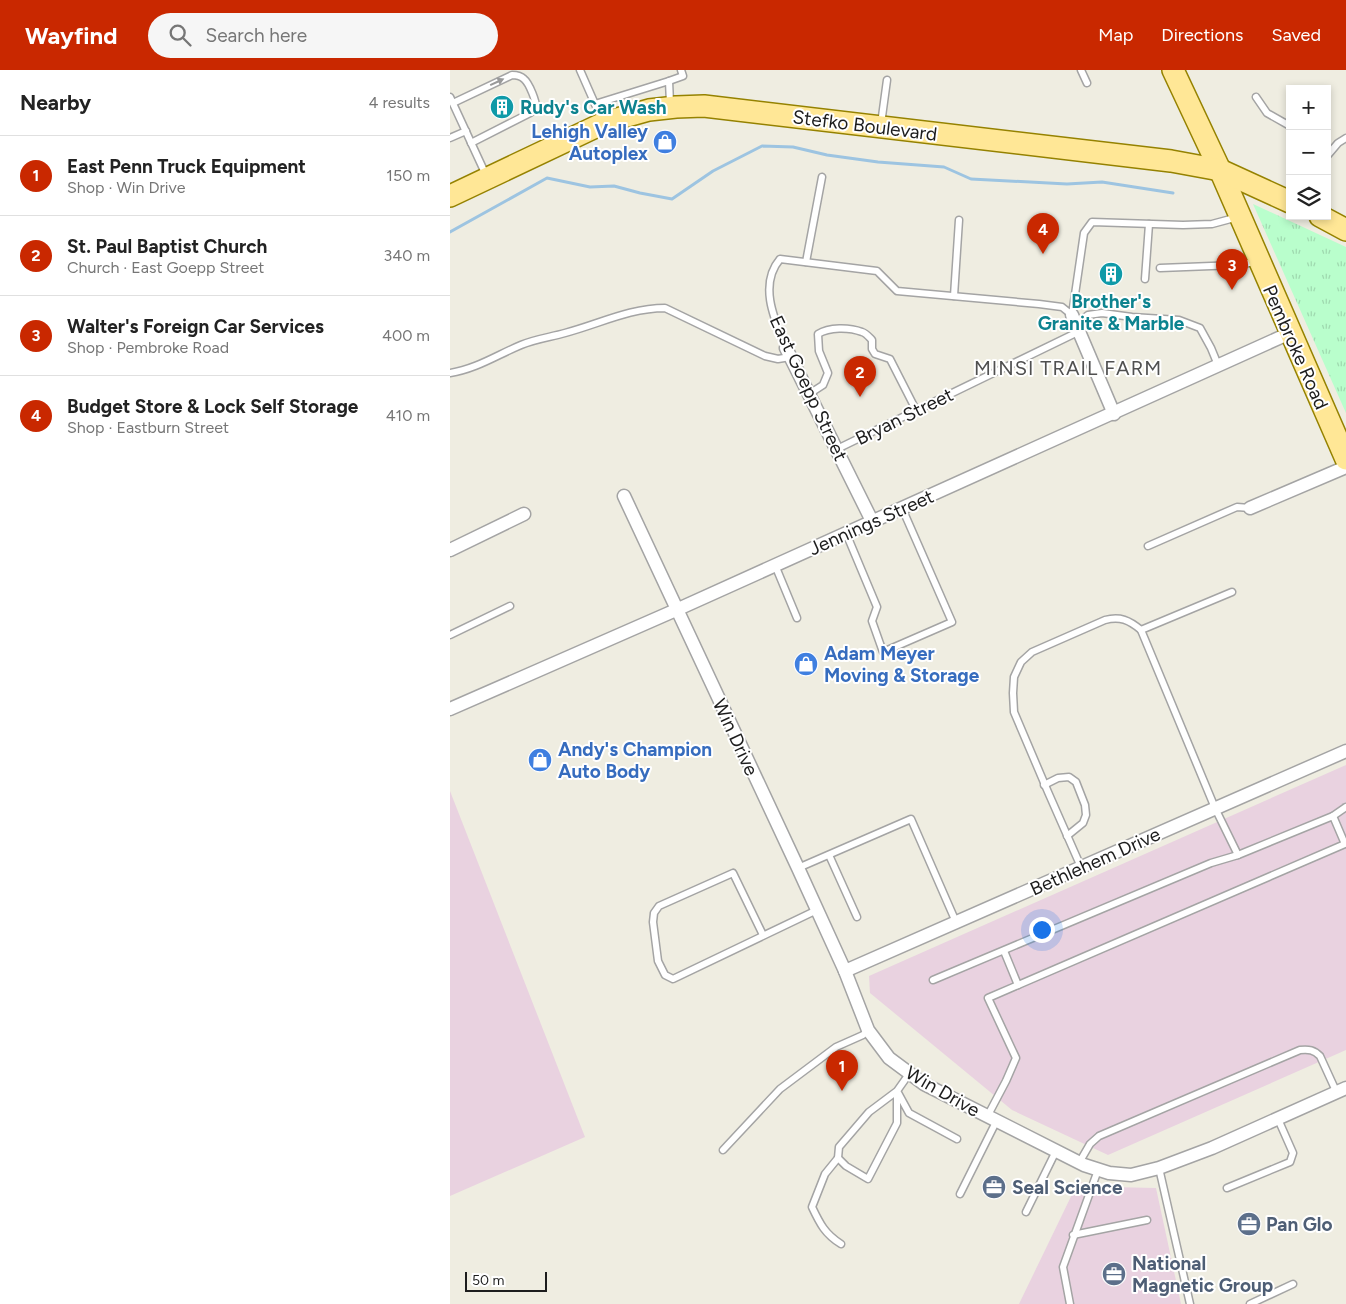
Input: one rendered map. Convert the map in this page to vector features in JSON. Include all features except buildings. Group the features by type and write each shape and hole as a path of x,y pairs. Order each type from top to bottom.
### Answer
{"main road":[{"name":"Pembroke Road","path":"1173,70 1220,170 1346,459"},
{"name":"Stefko Boulevard","path":"450,196 488,178 599,114 637,113 670,107 717,107 1171,161 1220,170 1286,200"},
{"path":"1327,220 1346,230"}],"street":[{"path":"1076,323 1114,414"},
{"name":"Jennings Street","path":"450,709 1114,414 1290,333"},
{"name":"East Goepp Street","path":"788,352 872,521"},
{"path":"1250,508 1346,467"},
{"name":"Win Drive","path":"624,496 798,868 845,971 868,1030 889,1058 908,1074 1079,1163 1110,1174 1131,1175 1159,1168 1212,1148 1341,1090"},
{"path":"450,550 524,514"},
{"name":"Bethlehem Drive","path":"845,971 1346,751"}],"lane":[{"path":"580,70 599,114 683,76 681,70"},
{"path":"1081,70 1087,82"},
{"path":"471,143 530,113 536,108 536,103 524,79 518,75 512,75 451,100 471,143 488,178"},
{"path":"881,128 887,80"},
{"path":"669,81 670,107"},
{"path":"1256,97 1267,113 1286,124"},
{"path":"450,138 466,131"},
{"path":"1331,147 1346,138"},
{"path":"806,262 822,176"},
{"path":"1076,323 1084,233 1092,222 1212,224 1240,217"},
{"path":"959,220 954,296 1062,307 1076,323"},
{"path":"1144,280 1149,224"},
{"name":"East Goepp Street","path":"788,352 774,319 769,289 776,265 780,259 877,271 897,291 954,296"},
{"path":"1160,268 1237,265 1259,262"},
{"path":"450,373 465,371 522,344 566,333 598,321 648,308 665,308 765,356 778,359 788,352"},
{"name":"Bryan Street","path":"837,449 916,410 1088,315 1102,313 1179,320 1200,328 1218,365"},
{"path":"809,394 823,385 828,373 819,351 818,334 824,330 845,329 864,332 872,340 872,349 875,354 890,359 916,410"},
{"path":"1148,546 1237,506 1250,508"},
{"path":"846,533 877,607 872,621 883,652 952,622 902,508"},
{"path":"775,565 797,618"},
{"path":"1141,630 1232,592"},
{"path":"450,635 510,606"},
{"path":"1081,867 1014,712 1012,693 1014,677 1021,662 1032,652 1116,617 1130,621 1141,630 1215,808 1238,855"},
{"path":"1044,784 1058,778 1069,777 1076,782 1085,804 1086,815 1083,822 1067,836"},
{"path":"933,980 1211,863 1238,855 1333,816 1346,807"},
{"path":"960,1194 1016,1058 988,998 1345,844 1333,816"},
{"path":"798,868 911,819 956,922"},
{"path":"829,855 857,917"},
{"path":"763,935 733,873 659,906 654,913 653,922 658,961 665,975 673,979 817,910"},
{"path":"1004,951 1018,984"},
{"path":"723,1150 780,1089 836,1047 863,1036 868,1030"},
{"path":"1079,1163 1090,1144 1099,1136 1300,1050 1308,1049 1316,1052 1341,1090"},
{"path":"841,1244 829,1236 819,1222 812,1207 825,1174 838,1158 839,1147 869,1112 896,1091 908,1074"},
{"path":"896,1091 909,1113 957,1139"},
{"path":"838,1158 846,1166 868,1179 897,1123 896,1091"},
{"path":"1227,1188 1290,1162 1293,1153 1278,1119"},
{"path":"1026,1212 1056,1151"},
{"path":"1159,1168 1190,1304"},
{"path":"1070,1304 1063,1267 1098,1170"},
{"path":"1074,1235 1147,1220"},
{"path":"1250,1304 1293,1284"}],"shaded area":[{"path":"1346,765 1346,1050 1108,1155 1012,1110 870,993 869,976"},
{"path":"450,791 585,1137 450,1196"},
{"path":"1078,1182 1110,1187 1156,1188 1181,1304 1019,1304"}],"green space":[{"path":"1253,204 1346,247 1346,413"}],"waterway":[{"path":"450,232 547,178 590,187 614,186 672,199 713,171 762,146 793,147 827,155 878,162 944,167 971,179 1067,184 1102,182 1173,193"}],"place":[{"name":"Rudy's Car Wash","path":"502,107"},
{"name":"Lehigh Valley Autoplex","path":"665,142"},
{"name":"Budget Store & Lock Self Storage","path":"1043,254"},
{"name":"Brother's Granite & Marble","path":"1111,274"},
{"name":"Walter's Foreign Car Services","path":"1232,290"},
{"name":"St. Paul Baptist Church","path":"860,397"},
{"name":"Adam Meyer Moving & Storage","path":"806,664"},
{"name":"Andy's Champion Auto Body","path":"540,760"},
{"name":"East Penn Truck Equipment","path":"842,1091"},
{"name":"Seal Science","path":"994,1187"},
{"name":"Pan Glo","path":"1249,1224"},
{"name":"National Magnetic Group","path":"1114,1274"}],"district":[{"name":"MINSI TRAIL FARM","path":"1068,368"}]}
